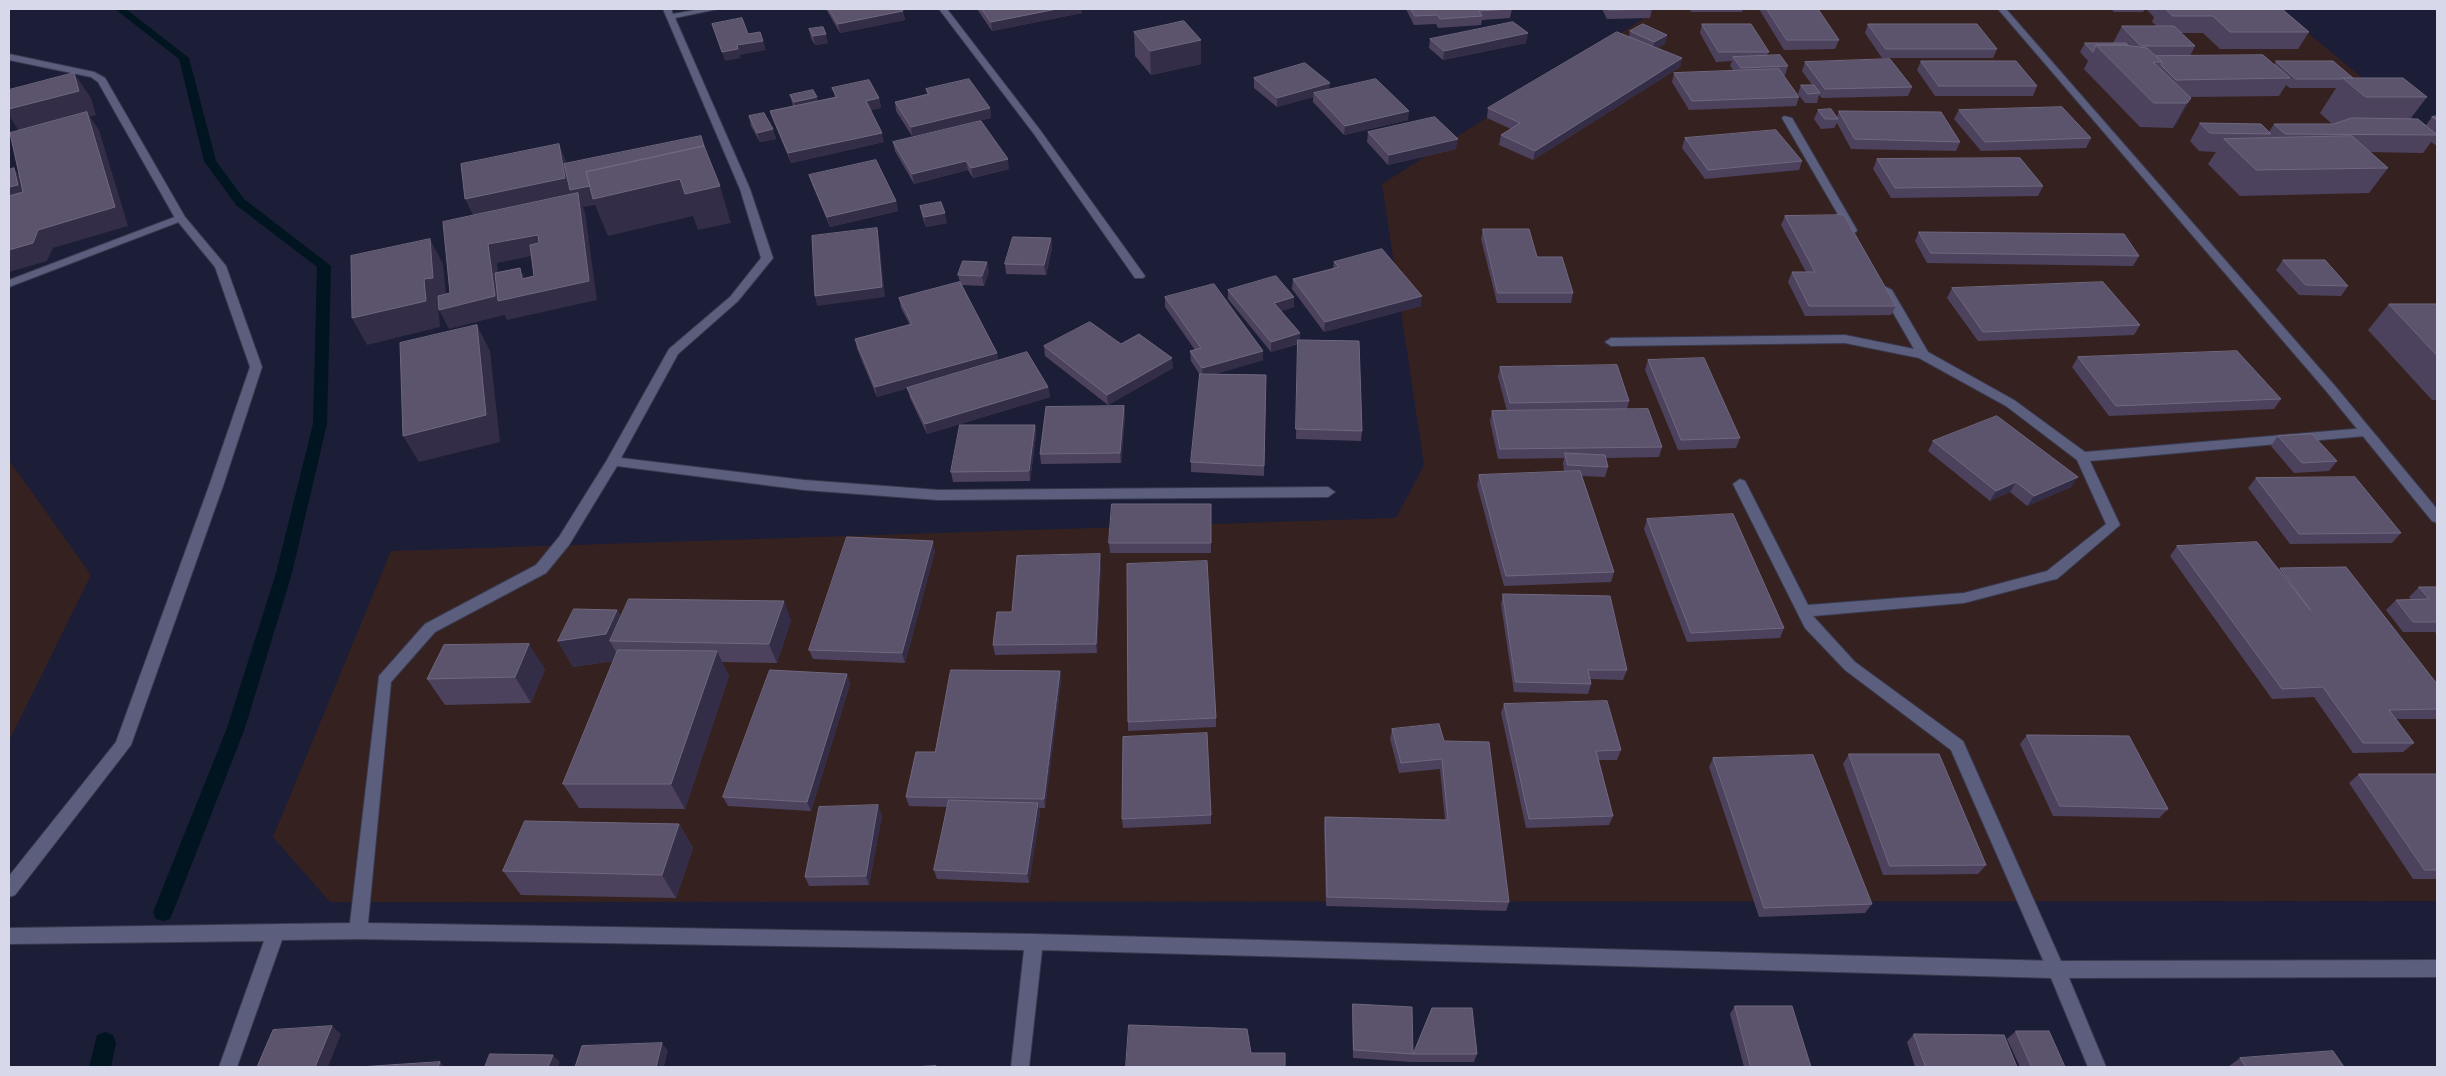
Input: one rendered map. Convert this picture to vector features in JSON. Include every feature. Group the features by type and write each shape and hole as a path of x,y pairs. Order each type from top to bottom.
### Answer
{"street":[{"path":"358,931 384,680 430,628 541,569 564,541 613,461 673,352 734,299 767,258 745,189 668,13 714,9"},
{"path":"943,9 1036,132 1139,276"},
{"path":"2002,9 2331,389 2437,518"},
{"path":"9,57 94,75 102,80 180,218 220,266 256,367 216,486 123,745 9,889"},
{"path":"1787,118 1855,236"},
{"path":"9,284 180,218"},
{"path":"1879,279 1923,355"},
{"path":"1611,342 1845,339 1923,355 2010,403 2082,458"},
{"path":"613,461 804,485 938,495 1328,492"},
{"path":"1740,484 1810,624 1850,666 1957,746 2097,1067"},
{"path":"9,936 358,931 1034,942 2056,970 2437,969"},
{"path":"228,1067 276,933"},
{"path":"1020,1067 1034,942"}],"lane":[{"path":"1803,611 1964,598 2052,575 2113,525 2082,458 2365,432"}],"shaded area":[{"path":"1642,9 2279,9 2437,140 2437,901 330,902 273,837 391,551 1396,518 1424,465 1382,184 1646,17"},
{"path":"9,460 91,575 9,741"}],"building":[{"path":"829,9 902,9 903,11 838,24"},
{"path":"982,9 1057,9 991,22"},
{"path":"1411,9 1511,9 1479,11 1482,16 1440,19 1437,15 1415,16"},
{"path":"1608,9 1652,9 1609,10"},
{"path":"1767,9 1818,9 1839,40 1787,40"},
{"path":"2166,9 2282,9 2309,32 2230,32 2213,16 2173,16"},
{"path":"742,18 748,34 760,32 763,41 737,45 738,49 722,52 712,24"},
{"path":"1184,21 1201,40 1150,51 1134,32"},
{"path":"1513,22 1528,33 1444,51 1430,39"},
{"path":"1643,24 1667,35 1654,42 1630,31"},
{"path":"1702,24 1751,24 1769,52 1719,52"},
{"path":"1868,24 1977,24 1997,49 1886,49"},
{"path":"2122,26 2174,26 2195,46 2141,46"},
{"path":"823,27 826,34 813,36 809,29"},
{"path":"1617,32 1682,58 1535,151 1501,135 1520,123 1488,108"},
{"path":"2085,43 2126,43 2128,45 2096,45 2093,52"},
{"path":"2096,45 2123,45 2147,48 2162,62 2153,62 2191,98 2187,103 2154,103"},
{"path":"1780,55 1788,66 1741,68 1733,57"},
{"path":"2263,55 2290,78 2176,80 2161,65 2162,62 2156,56"},
{"path":"1890,59 1912,87 1825,89 1805,62"},
{"path":"1921,61 2016,61 2037,86 1939,86"},
{"path":"2276,61 2333,61 2353,78 2296,79"},
{"path":"1305,63 1330,83 1277,98 1254,78"},
{"path":"1779,69 1799,97 1692,101 1674,73"},
{"path":"74,73 79,91 9,109 9,90"},
{"path":"2343,78 2403,78 2427,97 2366,97"},
{"path":"969,79 990,108 911,127 895,102 929,94 926,89"},
{"path":"1376,79 1409,111 1345,126 1314,93"},
{"path":"869,80 879,98 866,101 882,133 788,153 770,111 837,97 832,88"},
{"path":"1801,85 1814,85 1820,93 1808,94"},
{"path":"813,90 817,97 794,102 790,95"},
{"path":"2062,107 2091,138 1985,142 1959,110"},
{"path":"1831,109 1838,119 1825,119 1818,110"},
{"path":"1839,111 1941,112 1960,142 1855,139"},
{"path":"87,112 115,207 38,230 33,243 9,250 9,196 23,192 10,133"},
{"path":"764,113 773,129 757,133 749,116"},
{"path":"1435,117 1458,139 1389,155 1368,132"},
{"path":"2352,118 2418,119 2437,135 2285,134 2274,124 2333,124"},
{"path":"981,121 1008,159 971,168 966,161 912,174 893,142"},
{"path":"2200,123 2261,124 2271,134 2210,133"},
{"path":"1776,130 1802,161 1708,170 1685,138"},
{"path":"701,136 704,146 586,172 590,186 570,190 564,164"},
{"path":"2352,136 2388,168 2256,170 2224,139"},
{"path":"559,144 565,178 465,199 461,164"},
{"path":"704,146 720,186 685,194 680,179 593,199 586,172"},
{"path":"2020,158 2043,186 1895,188 1877,159"},
{"path":"876,160 896,201 827,217 809,175"},
{"path":"14,168 18,185 9,187 9,170"},
{"path":"578,193 589,281 498,301 495,273 520,268 522,279 534,276 530,245 539,243 538,235 488,244 495,296 439,310 438,296 450,293 443,222"},
{"path":"941,202 945,213 924,217 920,206"},
{"path":"1844,215 1896,306 1809,306 1792,272 1815,272 1785,216"},
{"path":"877,228 882,287 815,296 812,236"},
{"path":"1483,229 1529,229 1537,257 1562,257 1573,293 1498,293"},
{"path":"1919,232 2124,234 2139,256 1931,253"},
{"path":"1013,237 1051,238 1044,265 1005,264"},
{"path":"430,239 433,278 424,279 426,301 352,318 351,256"},
{"path":"1382,249 1422,296 1325,322 1293,279 1339,267 1334,262"},
{"path":"2283,260 2325,260 2348,286 2306,285"},
{"path":"963,261 987,262 982,276 958,275"},
{"path":"1276,276 1294,297 1274,303 1300,333 1271,342 1228,290"},
{"path":"960,282 997,353 875,387 855,339 912,324 899,298"},
{"path":"2103,282 2140,325 1983,332 1952,288"},
{"path":"1214,284 1263,351 1202,368 1190,351 1201,348 1165,297"},
{"path":"2389,304 2437,304 2437,355"},
{"path":"1090,322 1121,344 1139,334 1172,358 1107,395 1044,346"},
{"path":"477,325 486,415 403,436 400,343"},
{"path":"1298,340 1359,341 1362,431 1296,429"},
{"path":"2237,351 2281,399 2116,406 2078,357"},
{"path":"1027,352 1048,387 925,424 907,388"},
{"path":"1704,358 1740,438 1681,440 1648,360"},
{"path":"1617,365 1629,401 1510,403 1500,367"},
{"path":"1200,374 1266,375 1264,466 1191,462"},
{"path":"1124,406 1120,453 1040,454 1046,407"},
{"path":"1648,409 1662,447 1500,449 1492,411"},
{"path":"1997,416 2078,477 2034,496 2016,482 1996,491 1933,441"},
{"path":"960,425 1035,425 1029,471 951,472"},
{"path":"2312,434 2337,461 2302,463 2278,436"},
{"path":"1565,453 1605,455 1608,467 1568,465"},
{"path":"1580,471 1614,572 1506,576 1479,475"},
{"path":"2355,477 2401,533 2299,534 2256,478"},
{"path":"1112,504 1211,504 1211,543 1109,543"},
{"path":"1733,514 1784,628 1691,633 1647,519"},
{"path":"847,537 933,541 902,653 809,650"},
{"path":"2257,542 2311,611 2280,568 2346,567 2437,684 2437,709 2389,710 2414,743 2363,743 2323,687 2282,689 2177,546"},
{"path":"1100,554 1096,644 993,645 997,612 1012,612 1017,556"},
{"path":"1207,561 1216,718 1128,722 1127,564"},
{"path":"2419,587 2437,587 2437,622 2413,622 2396,600 2429,599"},
{"path":"1503,594 1610,596 1627,670 1588,670 1591,684 1516,682"},
{"path":"629,599 784,601 769,644 610,641"},
{"path":"574,609 617,610 606,634 558,641"},
{"path":"529,644 515,677 427,679 444,645"},
{"path":"618,650 717,651 671,784 563,784"},
{"path":"770,670 847,674 807,802 723,797"},
{"path":"951,670 1060,671 1044,799 906,797 916,752 935,752"},
{"path":"1607,701 1621,750 1596,751 1613,816 1529,819 1504,704"},
{"path":"1439,724 1444,741 1489,742 1509,902 1327,897 1325,817 1448,820 1442,759 1401,763 1392,729"},
{"path":"1207,733 1211,815 1122,819 1123,737"},
{"path":"2027,735 2129,736 2168,809 2060,806"},
{"path":"1849,754 1939,754 1986,865 1890,866"},
{"path":"1813,755 1872,904 1764,908 1713,758"},
{"path":"2359,774 2437,774 2437,870 2425,870"},
{"path":"949,800 1038,803 1027,874 934,870"},
{"path":"878,805 866,876 805,877 819,807"},
{"path":"525,821 679,824 662,875 503,871"},
{"path":"1353,1004 1412,1007 1413,1054 1354,1050"},
{"path":"1735,1006 1792,1006 1811,1067 1751,1067"},
{"path":"1432,1008 1472,1008 1477,1054 1413,1054"},
{"path":"1129,1025 1247,1029 1251,1053 1285,1053 1285,1067 1126,1067"},
{"path":"332,1026 315,1067 257,1067 273,1030"},
{"path":"2016,1031 2049,1031 2065,1067 2032,1067"},
{"path":"1914,1034 2004,1035 2017,1067 1926,1067"},
{"path":"662,1043 656,1067 575,1067 582,1046"},
{"path":"2333,1051 2344,1067 2246,1067 2240,1058"},
{"path":"490,1054 553,1055 548,1067 485,1067"},
{"path":"440,1062 438,1067 359,1067"}],"waterway":[{"path":"120,9 184,58 210,161 240,202 324,266 320,424 284,573 236,728 163,912"},
{"path":"100,1067 105,1043"}]}
